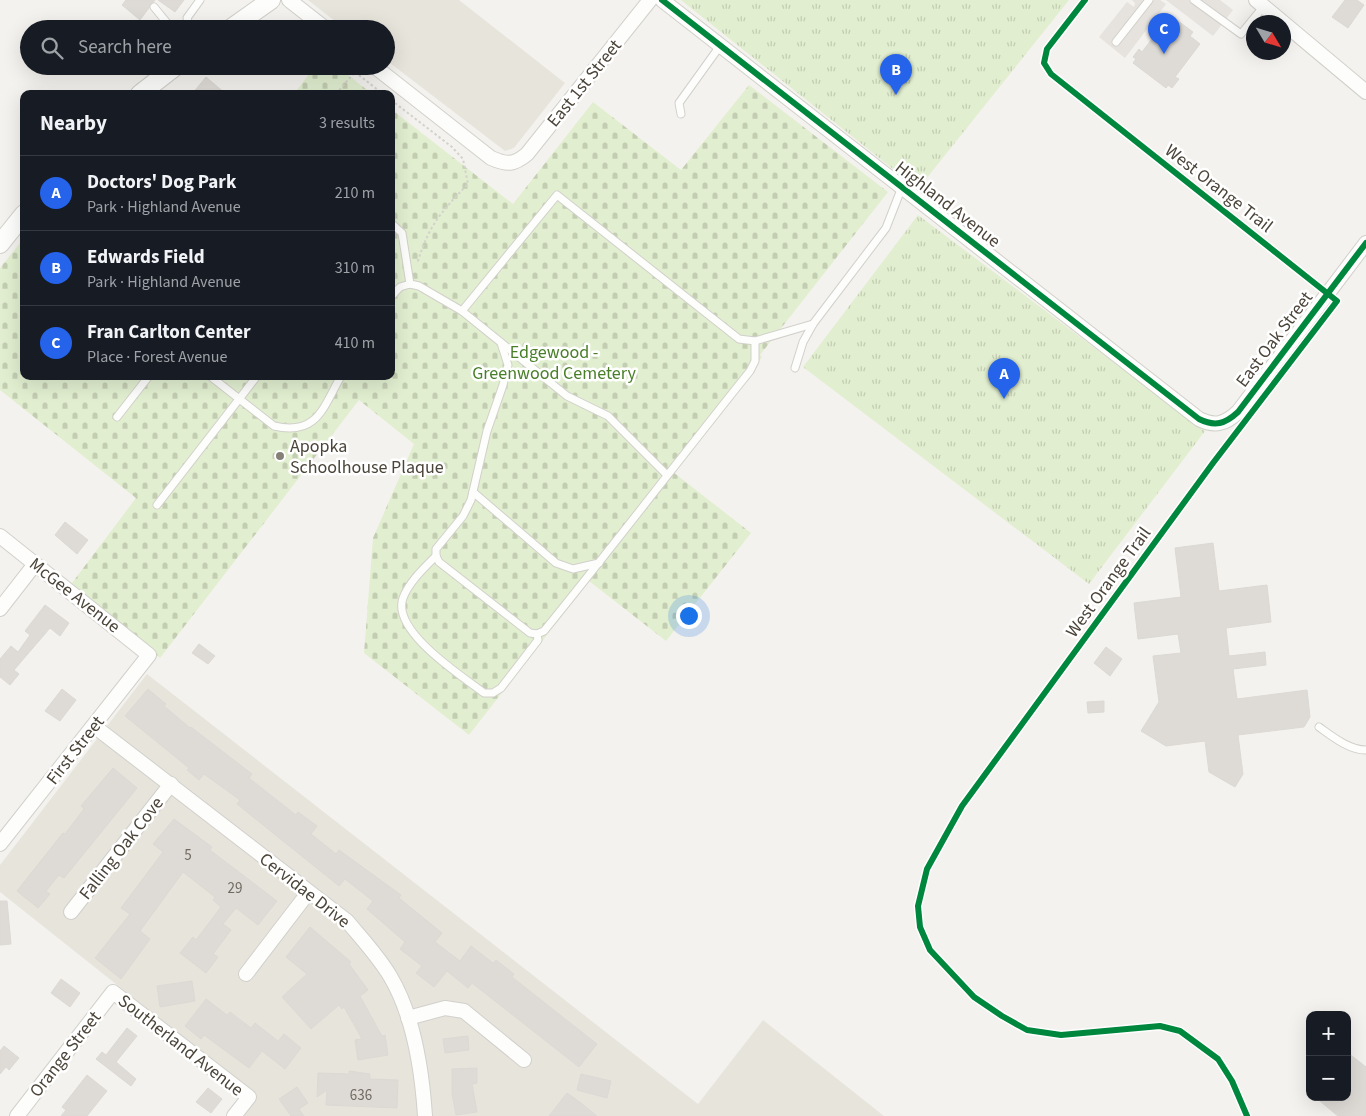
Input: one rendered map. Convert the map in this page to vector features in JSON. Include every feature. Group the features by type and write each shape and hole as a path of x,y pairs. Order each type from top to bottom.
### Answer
{"street":[{"path":"243,20 271,0"},
{"path":"289,0 315,20"},
{"name":"East 1st Street","path":"385,75 491,158 504,163 516,163 527,154 650,0"},
{"name":"Highland Avenue","path":"662,0 1199,419 1208,424 1219,424"},
{"path":"1263,2 1366,92"},
{"path":"145,90 164,75"},
{"path":"0,244 20,220"},
{"name":"East Oak Street","path":"1219,424 1229,420 1238,412 1366,243"},
{"name":"McGee Avenue","path":"0,536 149,655"},
{"path":"0,609 35,564"},
{"name":"First Street","path":"0,844 149,655"},
{"name":"Cervidae Drive","path":"94,726 347,922 374,951 391,977 408,1018 423,1088 425,1116"},
{"name":"Falling Oak Cove","path":"71,912 171,784"},
{"path":"246,974 308,893"},
{"name":"Southerland Avenue","path":"113,992 249,1097 234,1116"},
{"name":"Orange Street","path":"17,1116 113,992"},
{"path":"408,1018 445,1008 464,1011 524,1060"}],"lane":[{"path":"188,20 187,18 200,0"},
{"path":"1116,42 1149,0"},
{"path":"1194,0 1241,34 1263,2"},
{"path":"154,7 165,20"},
{"path":"682,114 679,103 720,46"},
{"path":"795,368 803,342 812,324 886,228 902,187"},
{"path":"462,311 557,196 739,338 755,341 812,324"},
{"path":"395,227 402,233 410,284"},
{"path":"395,293 400,287 410,284 419,286 462,311 567,396 608,416 666,475"},
{"path":"501,343 508,365 503,386 487,431 473,492 463,516 436,549 436,556 439,562 530,633 537,634 544,631 600,563 666,475 750,371 754,361 755,341"},
{"path":"117,417 146,380"},
{"path":"215,380 274,426 300,428 316,417 339,380"},
{"path":"157,504 254,380"},
{"path":"473,492 556,563 573,569 600,563"},
{"path":"436,556 419,572 403,599 402,610 406,624 415,637 484,693 493,693 501,688 538,640 537,634"},
{"path":"1319,727 1336,740 1359,750 1366,750"}],"path":[{"path":"339,90 352,75"},
{"path":"359,75 378,90"},
{"path":"395,103 452,147 463,159 468,184 432,226 423,242 410,284"}],"shaded area":[{"path":"308,0 459,0 565,83 514,148 505,151 395,67 395,20 334,20"},
{"path":"1132,0 1160,0 1166,4 1125,58 1099,37 1127,2 1134,7 1135,3"},
{"path":"1166,0 1220,0 1233,10 1213,36"},
{"path":"147,674 698,1104 763,1020 884,1116 242,1116 257,1096 0,892 0,865"}],"green space":[{"path":"681,0 1069,0 918,189"},
{"path":"308,75 348,75 367,90 297,90"},
{"name":"Edgewood - Greenwood Cemetery","path":"749,85 888,192 760,355 762,357 673,472 751,533 666,641 589,581 469,735 364,653 373,538 414,444 359,400 160,658 69,587 136,498 0,390 0,268 20,243 20,380 395,380 395,112 513,204 593,102 681,170"},
{"path":"918,215 1205,431 1089,584 803,367"}],"building":[{"path":"126,0 155,0 140,20 122,5"},
{"path":"158,0 184,0 175,12"},
{"path":"1345,0 1357,0 1364,5 1348,28 1332,17"},
{"path":"1168,18 1176,24 1178,21 1193,32 1190,36 1200,44 1175,77 1179,79 1172,88 1168,85 1166,88 1133,63 1136,59 1133,57 1139,49 1142,52"},
{"path":"206,77 221,90 195,90"},
{"path":"65,522 88,540 77,554 55,535"},
{"path":"1213,543 1219,591 1267,585 1271,622 1226,628 1229,656 1265,652 1266,665 1233,669 1237,699 1307,690 1310,717 1304,727 1238,735 1243,774 1235,787 1209,772 1205,741 1166,746 1141,731 1159,702 1153,656 1181,653 1178,634 1138,639 1134,603 1181,597 1175,548"},
{"path":"45,605 69,623 60,636 50,628 14,670 19,674 10,685 0,677 0,659 11,646 18,652 30,635 25,631"},
{"path":"199,644 215,656 208,664 192,653"},
{"path":"1106,647 1122,659 1110,676 1094,663"},
{"path":"62,689 76,700 60,721 45,711"},
{"path":"148,689 166,704 164,706 190,728 252,774 249,778 296,815 298,812 317,826 311,834 336,854 339,850 401,895 399,898 442,933 435,942 460,961 471,946 493,963 496,960 514,974 512,977 597,1044 579,1067 472,983 468,988 447,971 434,987 416,973 422,966 400,949 405,942 367,909 373,901 345,879 339,886 237,804 240,800 204,774 199,780 187,770 189,768 125,716"},
{"path":"1104,701 1104,712 1088,713 1087,702"},
{"path":"113,768 137,788 64,878 59,875 46,891 50,894 38,908 17,891 63,833 65,834 84,809 81,806"},
{"path":"174,819 212,847 210,850 277,901 258,925 236,908 223,924 231,930 213,954 218,957 206,973 180,953 193,937 196,940 221,907 213,900 215,897 183,872 140,931 150,939 121,979 95,958 130,914 121,908 163,852 153,844"},
{"path":"0,901 7,901 11,944 0,945"},
{"path":"310,927 351,962 349,964 368,990 360,996 382,1036 385,1035 388,1055 358,1060 355,1040 362,1039 344,1007 342,1009 339,1005 311,1029 282,997 307,974 286,957"},
{"path":"61,979 80,993 70,1007 51,993"},
{"path":"192,981 195,1001 160,1007 157,986"},
{"path":"206,999 227,1015 230,1012 251,1028 255,1023 278,1041 284,1034 301,1048 285,1069 262,1051 249,1068 204,1035 201,1039 185,1026"},
{"path":"127,1028 137,1036 116,1062 136,1079 131,1086 96,1059 102,1052 106,1055"},
{"path":"468,1036 469,1050 445,1053 443,1039"},
{"path":"4,1046 19,1058 9,1070 6,1067 0,1074 0,1051"},
{"path":"1351,1055 1366,1067 1366,1116 1338,1116 1320,1101 1351,1101"},
{"path":"477,1068 477,1083 472,1084 477,1112 456,1115 452,1093 452,1069"},
{"path":"349,1071 370,1074 370,1079 398,1080 397,1108 326,1105 327,1090 317,1097 318,1073 349,1074"},
{"path":"581,1074 611,1081 607,1098 577,1090"},
{"path":"87,1075 107,1091 87,1116 61,1116 66,1110 62,1107"},
{"path":"297,1087 308,1103 299,1109 304,1116 291,1116 279,1099"},
{"path":"208,1088 222,1099 211,1113 196,1102"},
{"path":"567,1093 581,1103 597,1116 549,1116"}],"cycle path":[{"path":"662,0 1199,419 1210,423 1224,422 1238,412 1366,243"},
{"name":"West Orange Trail","path":"1085,0 1047,49 1044,63 1051,74 1337,301 1213,463 962,806 927,869 918,906 920,927 930,950 974,997 1027,1030 1061,1035 1160,1026 1180,1031 1218,1059 1232,1081 1247,1116"}],"place":[{"name":"Fran Carlton Center","path":"1164,54"},
{"name":"Edwards Field","path":"896,95"},
{"name":"Doctors' Dog Park","path":"1004,399"},
{"name":"Apopka Schoolhouse Plaque","path":"280,456"}]}
